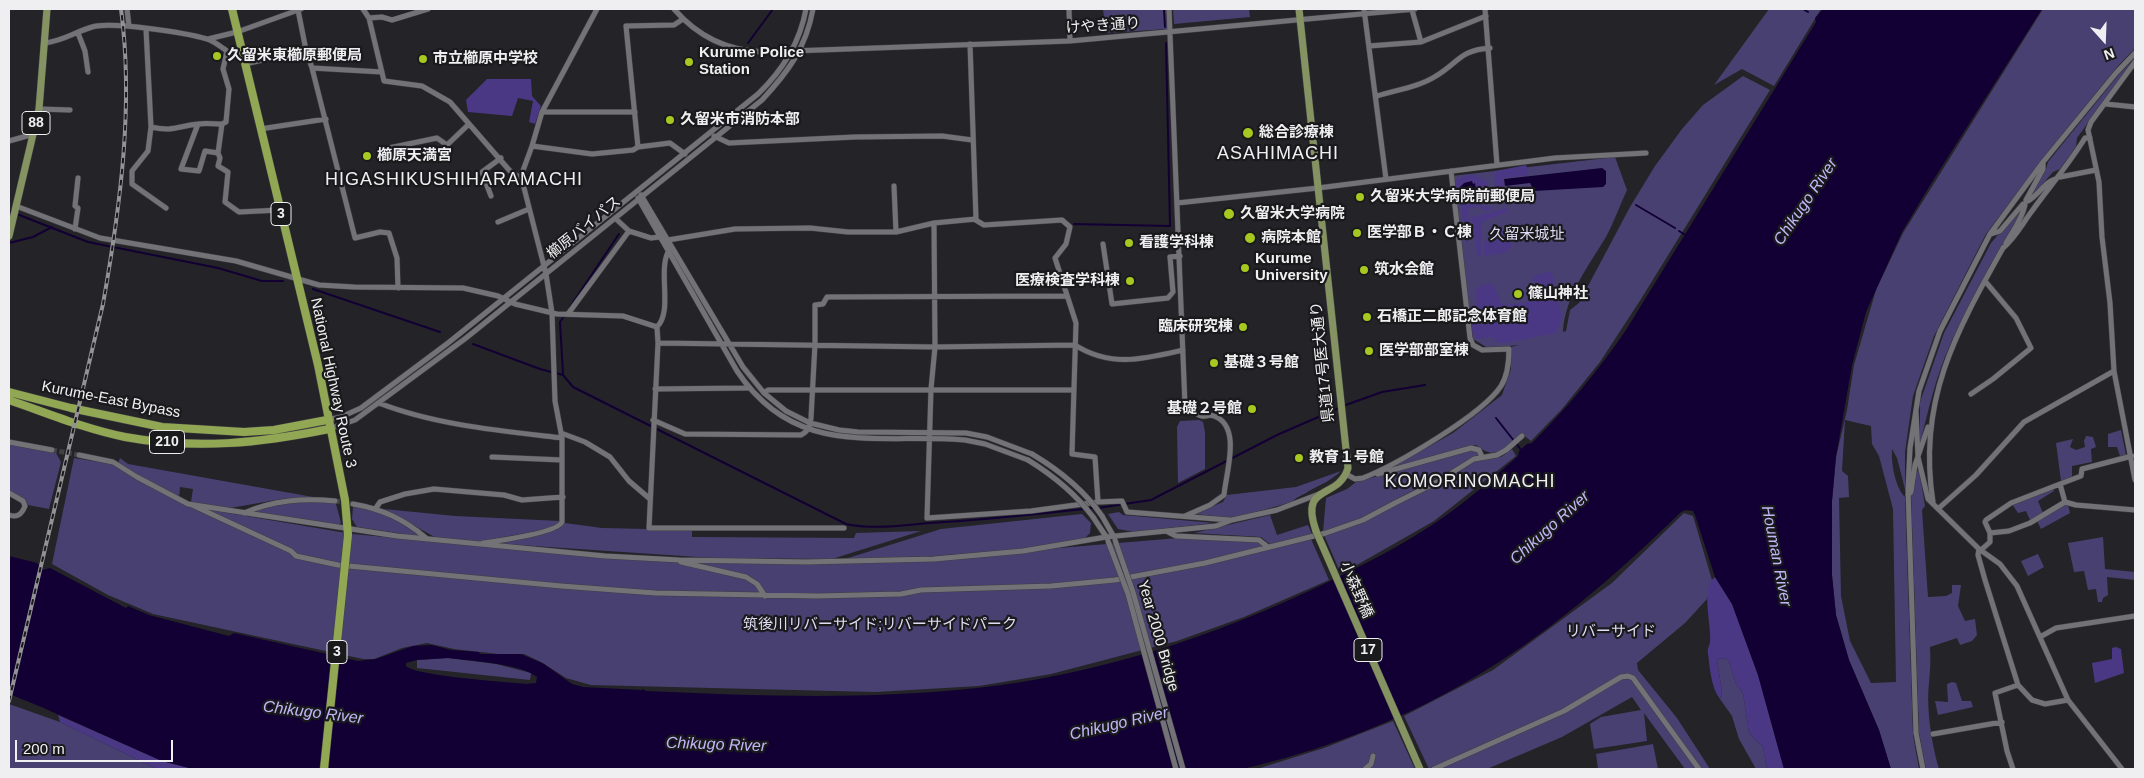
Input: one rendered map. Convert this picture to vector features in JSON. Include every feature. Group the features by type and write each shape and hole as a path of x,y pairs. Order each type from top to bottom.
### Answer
{"highway":[{"name":"National Highway Route 3","path":"232,9 318,366 344,500 348,532 324,769"},
{"name":"Kurume-East Bypass","path":"9,392 71,408 162,427 244,432 274,430 327,420"},
{"name":"Kurume-East Bypass","path":"9,400 98,430 165,442 206,445 243,443 276,440 329,428"}],"main road":[{"name":"88","path":"9,236 39,109 47,9"},
{"name":"県道17号医大通り","path":"1299,9 1348,468 1346,474"},
{"name":"17","path":"1320,494 1339,483 1346,474"},
{"name":"小森野橋","path":"1320,494 1310,509 1316,531 1420,769"}],"street":[{"path":"127,9 129,26"},
{"path":"45,43 59,41 93,26 129,26 208,39 237,32 300,9 306,50 326,118 355,238 380,232 389,233 397,258 398,288"},
{"path":"363,9 369,18 384,81 422,86 450,102 501,158 510,171 517,176 521,176"},
{"path":"407,9 409,15"},
{"path":"369,18 382,17 392,20 428,9"},
{"path":"478,544 556,528 562,522 562,460 561,435 555,401 554,313 521,176 542,112 597,9"},
{"name":"けやき通り","path":"674,9 698,32 726,46 753,52 1070,41 1300,21 1364,12 1414,9"},
{"name":"櫛原バイパス","path":"327,420 342,417 361,408 448,343 685,154 772,80 792,51 806,9"},
{"name":"櫛原バイパス","path":"329,428 355,420 453,348 762,100 788,71 800,51 813,9"},
{"path":"1069,9 1070,41"},
{"path":"1169,9 1185,405 1202,416 1211,415 1219,418 1228,425 1231,436 1224,495 1210,505 1190,512 1185,516"},
{"path":"1414,9 1422,42"},
{"path":"1485,9 1490,48 1497,165"},
{"path":"1364,12 1377,96 1386,178"},
{"path":"1369,46 1422,42 1486,16"},
{"path":"638,147 626,26 674,24 683,19"},
{"path":"146,29 151,128 148,151 132,171 132,184 166,208"},
{"path":"78,34 85,51 88,72"},
{"path":"151,128 165,130 198,124 222,124 226,122 229,89 223,69 227,51 208,39"},
{"path":"970,44 976,219 974,219"},
{"path":"1377,96 1424,82 1437,76 1462,55 1474,50 1490,48"},
{"path":"245,64 306,50"},
{"path":"1923,769 1916,733 1908,495 1910,448 1919,391 1940,331 1990,234 2043,162 2135,53"},
{"path":"2135,62 2088,130 2101,206 2114,371 2132,456 2135,480"},
{"path":"312,68 382,72"},
{"path":"2106,104 2135,107"},
{"path":"39,109 70,110"},
{"path":"542,112 635,112"},
{"path":"260,129 326,118"},
{"path":"198,124 181,169 199,171 205,151 218,153"},
{"path":"222,124 218,166 228,172 225,202 239,212 280,210"},
{"path":"389,148 437,138 448,145 469,124"},
{"path":"711,132 716,138 729,143 855,137 942,136 972,140"},
{"path":"9,141 34,134"},
{"path":"2003,248 2015,238 2085,138 2090,138"},
{"path":"532,146 592,154 633,150 638,147 670,143 685,154"},
{"path":"1177,203 1318,188 1555,158 1646,154"},
{"path":"491,196 482,172 501,158"},
{"path":"1908,495 1911,492 1915,465 1951,349 2020,219 2027,196 2043,169 2043,162"},
{"path":"1990,234 2000,231 2019,206 2041,192 2050,180 2096,170"},
{"path":"1370,475 1421,447 1459,423 1500,388 1506,377 1509,364 1509,349 1482,350 1473,345 1470,338 1451,171"},
{"path":"75,229 78,208 74,206 78,178"},
{"path":"894,186 896,232"},
{"path":"637,191 643,196"},
{"path":"637,191 638,200"},
{"name":"Year 2000 Bridge","path":"643,196 743,367 764,393 786,411 810,423 858,432 966,433 987,437 1032,454 1079,488 1102,516 1114,538 1133,592 1183,769"},
{"name":"Year 2000 Bridge","path":"638,200 748,388 772,409 808,429 839,437 856,439 929,438 965,440 985,444 1028,460 1059,480 1085,506 1107,539 1128,594 1176,769"},
{"path":"16,206 100,238 236,261 319,285 463,288 554,313 623,316 657,327"},
{"path":"498,222 529,209"},
{"path":"615,218 628,232 651,238 659,237"},
{"path":"668,240 735,229 810,228 848,232 896,232 934,223 974,219 984,225 1062,220 1070,227 1066,244 1055,258 1076,322 1072,454 1095,457 1098,502"},
{"path":"934,223 935,347 929,432 928,518 1031,511 1098,502 1123,502 1128,512 1232,520"},
{"path":"568,314 628,232"},
{"path":"1103,244 1112,304 1168,298 1173,292 1170,257 1180,256"},
{"path":"668,252 664,262 664,314 657,327 658,343 649,528 844,528"},
{"path":"1971,394 2031,348 2016,318 1986,281"},
{"path":"653,425 685,434 801,436 808,429 810,423 815,344 815,305 823,304 827,297 1066,296"},
{"path":"658,343 935,347 1075,345 1090,355 1112,360 1143,359 1183,350"},
{"path":"1939,508 1976,475 2024,422 2114,371"},
{"path":"655,390 748,388"},
{"path":"764,393 768,390 1074,390"},
{"path":"379,403 408,414 513,432 561,435 586,442 610,457 629,482 650,500"},
{"path":"1915,408 1918,417 1918,457 1928,499 1980,550 2000,564 2017,586 2068,700 2122,769"},
{"path":"1932,414 1929,467 1933,502"},
{"path":"79,455 113,462 173,498 291,551 296,556 338,565 570,587 655,593 765,596 901,594 921,590 1051,586 1115,580 1205,563 1326,533 1363,520 1437,482 1474,459 1497,455 1512,446 1522,436"},
{"path":"9,442 52,450"},
{"path":"1346,474 1355,479 1471,448 1479,450 1482,457"},
{"path":"492,456 562,460"},
{"path":"2068,700 2045,704 2032,700 2018,686 1978,555 1980,550 1990,542 1990,534 1985,522 2003,507 2081,476 2082,469 2132,456"},
{"path":"2060,484 2065,502"},
{"path":"376,508 380,502 396,496 434,489 504,495 522,500 563,497"},
{"path":"9,493 23,501 25,506 23,513 9,515"},
{"path":"192,505 348,532 428,540 586,554 671,559 830,562 1023,552 1114,538 1216,526 1232,520 1277,510 1320,494"},
{"path":"244,513 264,505 294,500 335,502"},
{"path":"1990,534 2009,531 2030,524 2065,502 2076,505 2135,510"},
{"path":"353,504 376,508 414,528 428,540"},
{"path":"1168,532 1176,536 1259,540 1268,547"},
{"path":"671,559 746,577 757,584 765,596"},
{"path":"2040,637 2056,628 2135,616"},
{"path":"1434,769 1564,711 1621,677 1628,676 1633,678 1699,769"},
{"path":"2013,769 2007,751 1996,692 2018,686"},
{"path":"1933,734 2002,722"},
{"path":"1365,769 1371,764 1372,756"}],"green space":[{"path":"1103,9 1166,9 1167,29 1106,33"},
{"path":"1173,9 1249,9 1250,17 1174,24"},
{"path":"1769,9 1821,9 1774,86 1742,69 1714,85"},
{"path":"2043,9 2135,9 2135,48 2048,152 1986,234 1934,336 1913,396 1905,452 1905,489 1897,458 1892,449 1894,474 1905,497 1913,735 1919,769 1891,769 1879,730 1849,660 1836,615 1832,575 1832,501 1836,457 1847,410 1854,365 1876,290 1903,233","holes":["1845,420 1871,426 1872,444 1879,456 1893,509 1896,682 1871,683 1850,641 1841,596 1839,498 1849,497 1848,476 1842,471"]},
{"path":"2133,60 2077,138 2076,147 2060,169 2053,172 2033,195 2031,192 2046,169 2048,162 2120,73"},
{"name":"久留米城址","path":"1743,76 1770,90 1600,362 1562,409 1531,441 1522,434 1506,448 1495,453 1483,450 1476,445 1390,468 1453,433 1502,395 1511,369 1511,347 1519,345 1488,348 1473,339 1452,176 1615,157 1627,190 1606,237 1578,282 1568,306 1563,332 1566,331 1570,310 1579,303 1630,207 1655,166 1682,129 1703,105"},
{"path":"2017,212 2020,214 1974,295 1945,357 1920,444 1920,402 1944,333 1991,243"},
{"path":"1199,420 1203,422 1205,432 1205,469 1178,483 1177,427 1180,421"},
{"path":"2121,430 2126,455 2120,456 2117,447 2108,447 2108,434"},
{"path":"2086,436 2093,437 2096,447 2091,449 2092,462 2072,466 2072,477 2061,481 2056,443 2073,439 2070,447 2076,450 2085,447 2084,441"},
{"path":"9,443 56,453 61,462 49,509 28,505 25,499 9,491"},
{"path":"1512,449 1516,456 1434,521 1341,574 1324,535 1364,520 1477,460 1501,457"},
{"path":"1470,450 1480,455 1361,518 1323,532 1326,498 1347,489 1356,482"},
{"name":"筑後川リバーサイド;リバーサイドパーク","path":"74,458 112,464 187,506 352,534 665,562 822,559 712,558 489,543 541,535 559,528 565,523 602,528 692,530 692,537 854,538 856,533 921,531 832,559 845,559 941,529 1082,514 1091,523 1090,533 1084,539 1022,549 935,556 849,559 941,558 1178,538 1257,542 1264,546 1311,539 1329,580 1244,617 1177,641 1051,674 979,686 875,692 591,685 566,678 524,654 498,654 454,649 427,643 402,648 374,659 363,659 153,614 108,595 52,564"},
{"path":"120,458 128,464 313,497 282,499 230,508 191,502 193,489 180,487 179,499 118,464"},
{"path":"1919,469 1925,506 1922,510 1928,597 1946,596 1952,593 1952,585 1961,585 1958,606 1965,621 1975,619 1977,635 1972,641 1960,645 1957,638 1930,647 1929,715 1939,769 1926,769 1919,733 1911,495 1915,485 1916,473"},
{"path":"1341,471 1330,480 1292,502 1234,518 1194,514 1223,502 1227,495 1296,487"},
{"path":"2052,487 2054,491 2038,501 2043,513 2030,520 2026,511 2018,513 2012,504"},
{"path":"322,501 336,504 341,523 337,525 254,512 255,510 280,505"},
{"path":"2065,504 2068,505 2070,513 2041,529 2037,521"},
{"path":"353,507 371,510 395,519 417,534 417,536 357,527 352,519"},
{"path":"384,509 455,516 560,521 555,528 476,542 440,540"},
{"path":"1119,512 1123,515 1214,523 1134,532 1118,529 1108,514"},
{"name":"リバーサイド","path":"1684,513 1693,516 1712,580 1707,599 1685,623 1637,663 1638,670 1677,718 1710,769 1685,769 1644,713 1647,741 1594,749 1590,724 1601,717 1641,710 1632,697 1562,737 1487,769 1429,769 1404,716 1493,670 1612,583"},
{"path":"1270,515 1277,535 1308,525 1312,534 1271,545 1261,537 1194,533"},
{"path":"2103,537 2105,569 2135,572 2135,580 2107,577 2108,595 2103,598 2102,602 2098,602 2096,589 2088,590 2084,571 2074,572 2068,543"},
{"path":"2038,554 2044,567 2028,576 2021,561"},
{"path":"448,658 496,664 531,673 530,680 417,668 417,660"},
{"path":"1724,658 1729,661 1736,684 1743,693 1749,733 1763,747 1767,769 1756,769 1739,739 1732,716 1720,699 1722,692 1717,660"},
{"path":"1956,683 1962,701 1971,701 1973,707 1938,715 1935,701 1948,702 1947,684"},
{"path":"9,704 60,722 157,769 9,769"},
{"path":"1393,721 1415,769 1257,769 1324,748"},
{"path":"1653,744 1658,769 1598,769 1596,754"}],"shaded area":[{"path":"487,79 531,79 532,96 541,106 535,124 529,122 533,101 518,98 512,116 468,112 466,100"},
{"path":"1526,165 1529,173 1527,175 1504,178 1504,187 1496,189 1494,178 1496,171"},
{"path":"1472,174 1487,182 1488,190 1478,193 1475,184 1458,189 1460,200 1458,200 1454,180"},
{"path":"1485,196 1486,200 1482,202 1483,207 1490,206 1491,210 1482,211 1480,206 1468,209 1470,224 1464,225 1460,202"},
{"path":"1507,208 1507,212 1482,222 1481,256 1478,257 1471,217"},
{"path":"1502,229 1508,231 1512,244 1510,249 1504,253 1485,256 1484,242 1493,237 1496,231"},
{"path":"1549,271 1552,273 1562,318 1556,333 1504,343 1497,342 1492,337 1478,339 1473,337 1470,309 1477,304 1475,293 1477,288 1486,284 1492,284 1495,287 1501,304 1504,305 1530,301 1538,299 1540,296 1539,288 1532,279 1534,276"},
{"path":"1715,577 1732,604 1758,675 1784,769 1767,769 1763,747 1749,733 1743,693 1736,684 1729,661 1724,658 1717,660 1722,692 1720,699 1711,678 1708,652 1710,635 1707,598 1711,582"},
{"path":"2112,648 2121,649 2124,673 2095,683 2092,663 2112,659"},
{"path":"58,715 162,761 193,769 157,769 60,722"}],"water":[{"path":"1823,9 2042,9 1902,232 1866,312 1852,365 1836,457 1832,501 1832,575 1836,615 1849,660 1879,730 1891,769 1784,769 1758,675 1732,604 1715,577 1695,515 1693,511 1686,510 1681,512 1577,606 1521,648 1461,685 1409,712 1355,735 1298,754 1242,769 193,769 162,761 9,694 9,556 37,563 43,570 50,568 126,608 128,606 149,615 229,636 234,633 358,661 376,659 413,646 432,645 451,650 479,652 480,654 521,654 544,664 572,684 583,687 643,689 646,691 853,696 977,688 1067,674 1111,663 1155,651 1241,620 1339,577 1425,530 1479,490 1518,456 1519,451 1527,444 1532,443 1545,430 1593,375 1626,330 1816,22 1815,18","holes":["448,658 494,663 519,669 537,677 536,683 526,684 443,676 413,670 406,666 406,663 417,660"]},
{"path":"1602,168 1606,171 1606,184 1603,187 1534,191 1530,183 1505,186 1504,179"},
{"path":"1472,181 1473,184 1475,183 1477,197 1460,200 1458,189 1464,183"}],"waterway":[{"path":"748,43 773,9"},
{"path":"1164,9 1165,27"},
{"path":"1803,9 1808,12"},
{"path":"1074,224 1170,226 1166,43"},
{"path":"1636,205 1675,228"},
{"path":"9,211 88,242 218,268 262,281 283,281"},
{"path":"9,243 33,237 52,227"},
{"path":"1679,231 1687,236"},
{"path":"570,307 619,234"},
{"path":"313,289 440,332"},
{"path":"563,374 560,322 565,315"},
{"path":"473,344 540,369 563,375 573,387 846,524 867,527 888,526 992,519 1093,508"},
{"path":"1343,406 1382,392 1425,385"},
{"path":"1098,508 1151,500 1277,435 1339,408"},
{"path":"1496,418 1522,451"}],"tunnel":[{"path":"52,450 79,455"},
{"path":"335,501 353,504"}],"railway":[{"path":"9,701 103,304 115,231 126,120 125,46 121,9"}],"place":[{"name":"久留米東櫛原郵便局","path":"217,56"},
{"name":"市立櫛原中学校","path":"423,59"},
{"name":"Kurume Police Station","path":"689,62"},
{"name":"久留米市消防本部","path":"670,120"},
{"name":"総合診療棟","path":"1248,133"},
{"name":"櫛原天満宮","path":"367,156"},
{"name":"久留米大学病院前郵便局","path":"1360,197"},
{"name":"久留米大学病院","path":"1229,214"},
{"name":"医学部Ｂ・Ｃ棟","path":"1357,233"},
{"name":"病院本館","path":"1250,238"},
{"name":"看護学科棟","path":"1129,243"},
{"name":"Kurume University","path":"1245,268"},
{"name":"筑水会館","path":"1364,270"},
{"name":"医療検査学科棟","path":"1130,281"},
{"name":"篠山神社","path":"1518,294"},
{"name":"石橋正二郎記念体育館","path":"1367,317"},
{"name":"臨床研究棟","path":"1243,327"},
{"name":"医学部部室棟","path":"1369,351"},
{"name":"基礎３号館","path":"1214,363"},
{"name":"基礎２号館","path":"1252,409"},
{"name":"教育１号館","path":"1299,458"}],"district":[{"name":"ASAHIMACHI","path":"1278,154"},
{"name":"HIGASHIKUSHIHARAMACHI","path":"454,180"},
{"name":"KOMORINOMACHI","path":"1470,482"}],"water label":[{"name":"Chikugo River","path":"1806,202"},
{"name":"Chikugo River","path":"1550,528"},
{"name":"Houman River","path":"1776,556"},
{"name":"Chikugo River","path":"313,713"},
{"name":"Chikugo River","path":"1119,724"},
{"name":"Chikugo River","path":"716,745"}]}
